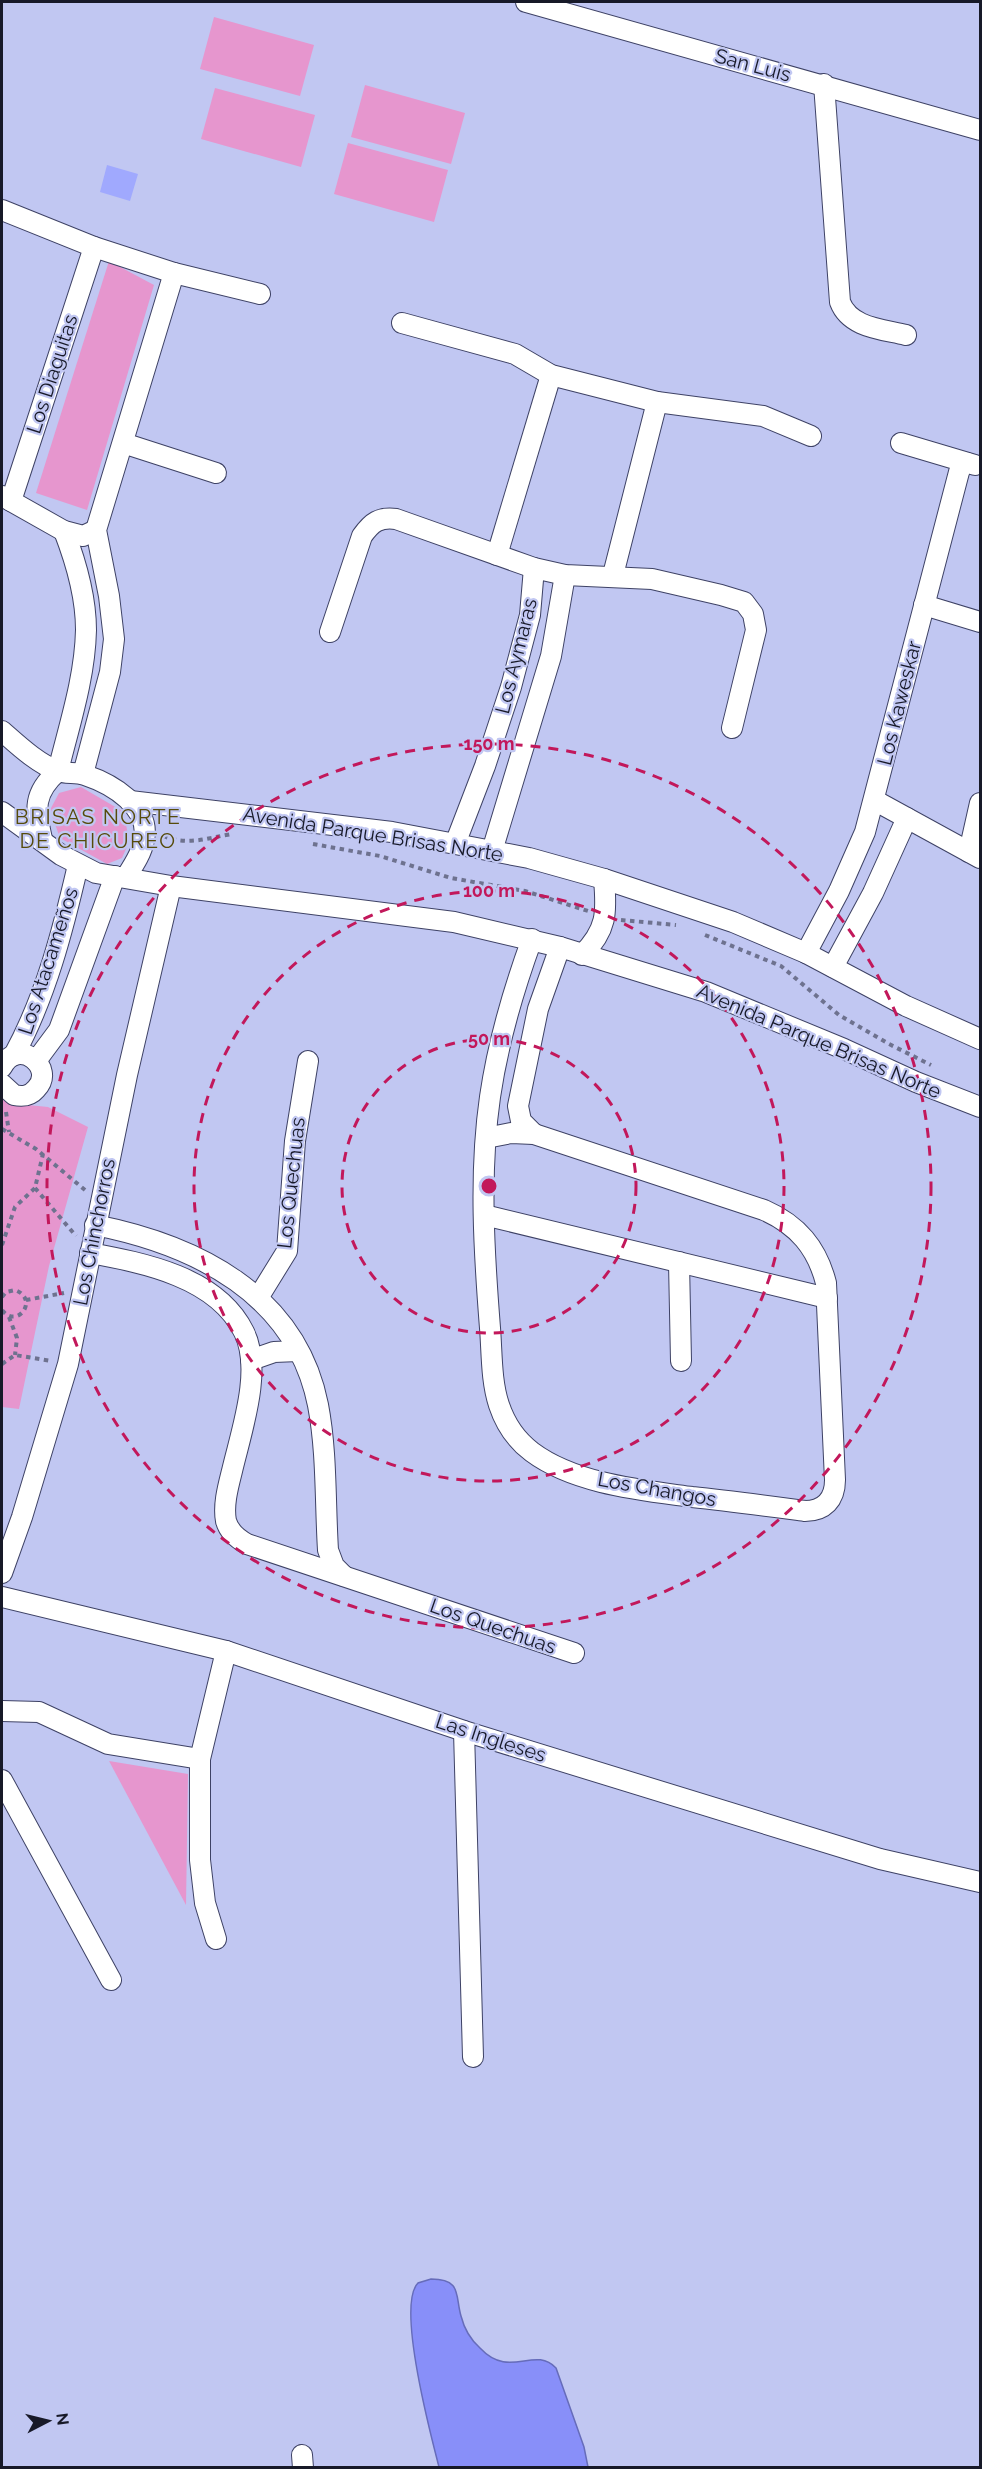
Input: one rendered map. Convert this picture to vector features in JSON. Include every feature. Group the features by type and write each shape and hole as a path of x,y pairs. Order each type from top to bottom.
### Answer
{"street":[{"name":"San Luis","path":"526,2 981,129"},
{"path":"824,84 840,302 847,314 856,322 906,335"},
{"path":"2,210 94,247 174,273 260,294"},
{"name":"Los Diaguitas","path":"94,247 6,498 64,531 83,536 96,530"},
{"path":"83,774 110,672 114,639 109,596 96,530 174,273"},
{"path":"402,323 515,354 551,375 657,402 763,416 811,436"},
{"path":"496,555 551,375"},
{"path":"613,575 657,402"},
{"path":"123,443 216,473"},
{"name":"Los Kaweskar","path":"901,443 974,465"},
{"name":"Los Kaweskar","path":"806,953 865,832 959,472 962,465 974,465"},
{"path":"330,632 362,536 371,524 383,518 396,519 534,568 565,575 613,575 663,581 722,594 744,602 753,614 756,630 732,728"},
{"path":"42,839 37,817 38,796 47,781 58,771 82,669 86,630 83,597 74,557 64,531"},
{"name":"Los Aymaras","path":"455,844 485,766 511,687 530,615 534,568"},
{"name":"Los Aymaras","path":"492,851 551,656 565,575"},
{"path":"924,605 981,622"},
{"name":"Avenida Parque Brisas Norte","path":"2,731 58,771 83,774 114,789 130,801 392,832 529,858 604,879 733,922 806,953 906,1006 981,1039"},
{"path":"874,800 975,855 981,803"},
{"path":"121,877 144,840 144,825 140,811 130,801"},
{"name":"Avenida Parque Brisas Norte","path":"2,812 61,855 96,873 171,886 454,922 560,947 706,992 844,1049 916,1082 981,1107"},
{"path":"833,967 873,893 907,818"},
{"name":"Los Atacameños","path":"8,1061 32,1022 65,918 78,865"},
{"name":"Los Atacameños","path":"36,1061 59,1030 121,877"},
{"path":"582,955 595,942 602,930 605,917 604,879"},
{"name":"Los Chinchorros","path":"2,1573 22,1517 68,1364 127,1075 171,886"},
{"name":"Los Changos","path":"486,1138 511,1133 534,1134 777,1216 799,1232 816,1255 824,1276 827,1298 835,1489 827,1503 813,1511 805,1511 649,1491 612,1484 564,1469 544,1460 521,1443 504,1418 495,1387 486,1277 484,1215 486,1138 490,1098 502,1030 532,939"},
{"path":"534,1134 521,1121 518,1106 538,1009 560,947"},
{"path":"2,1084 14,1095 21,1096 33,1092 41,1080 42,1073 36,1061 26,1054 8,1061"},
{"name":"Los Quechuas","path":"258,1298 286,1251 295,1141 308,1061"},
{"path":"484,1215 827,1298"},
{"path":"95,1225 147,1237 216,1266 258,1298 283,1327 307,1369 321,1423 327,1532 331,1559 334,1566 344,1576"},
{"name":"Los Quechuas","path":"90,1253 148,1266 198,1287 227,1308 244,1332 250,1347 251,1360 246,1413 228,1488 226,1521 237,1538 247,1544 574,1653"},
{"path":"679,1262 681,1361"},
{"path":"251,1360 274,1352 298,1351"},
{"path":"292,1558 307,1556 317,1551 324,1543 327,1532"},
{"name":"Las Ingleses","path":"2,1597 226,1651 464,1731 880,1859 981,1882"},
{"path":"216,1939 205,1902 200,1860 200,1759 226,1651"},
{"path":"2,1710 39,1712 108,1744 200,1759"},
{"path":"464,1731 473,2057"},
{"path":"2,1780 111,1980"}],"path":[{"path":"144,825 171,839 186,842 239,832"},
{"path":"302,842 380,856 451,878 525,891 605,917 682,926"},
{"path":"699,932 781,966 839,1015 889,1044 936,1067"},
{"path":"2,1129 43,1154 100,1202"},
{"path":"2,1245 15,1207 35,1188 43,1154"},
{"path":"35,1188 90,1253"},
{"path":"2,1297 6,1292 15,1290 20,1292 26,1300 24,1311 17,1317 9,1317"},
{"path":"26,1300 82,1290"},
{"path":"2,1310 9,1317 17,1338 15,1355"},
{"path":"2,1364 15,1355 68,1364"}],"shaded area":[{"path":"214,17 314,45 300,96 200,69"},
{"path":"365,85 465,113 451,164 351,137"},
{"path":"215,88 315,115 301,167 201,139"},
{"path":"348,143 448,170 434,222 334,194"},
{"path":"109,261 154,285 87,510 36,493"},
{"path":"81,787 124,812 129,842 122,858 107,864 60,838 50,810 59,793"},
{"path":"2,1094 28,1105 48,1107 88,1127 49,1266 19,1409 2,1407"},
{"path":"109,1761 188,1774 186,1905"}],"water":[{"path":"431,2279 453,2285 466,2329 477,2345 491,2357 511,2362 539,2360 548,2362 556,2368 584,2447 588,2467 439,2467 417,2372 411,2317 412,2296 418,2283"}],"building":[{"path":"107,165 138,174 130,201 100,192"}],"district":[{"name":"BRISAS NORTE DE CHICUREO","path":"98,828"}]}
